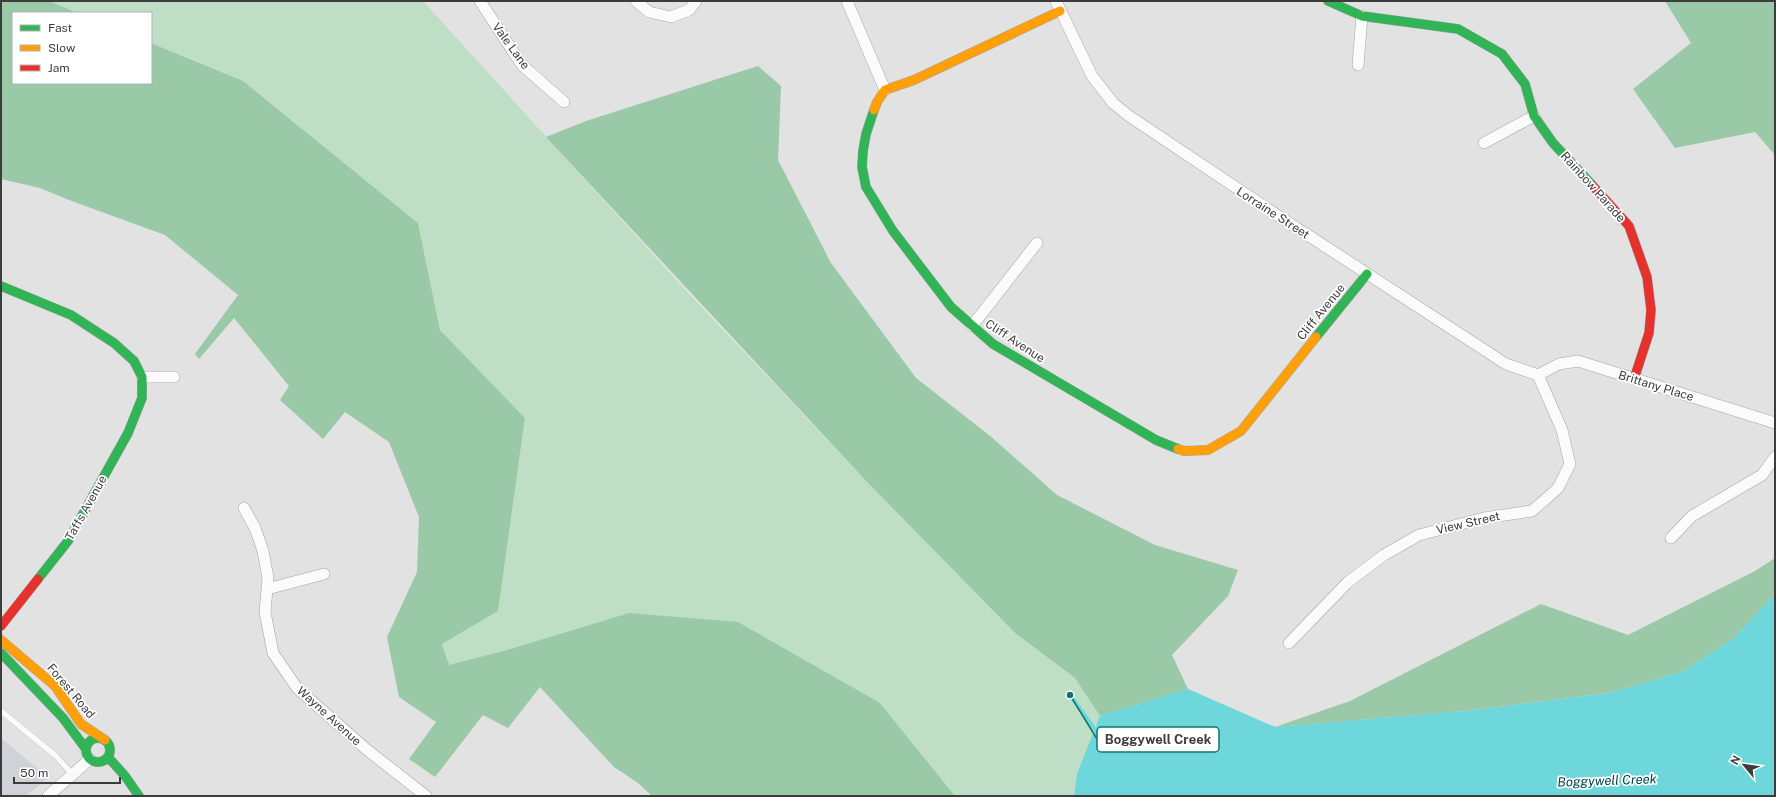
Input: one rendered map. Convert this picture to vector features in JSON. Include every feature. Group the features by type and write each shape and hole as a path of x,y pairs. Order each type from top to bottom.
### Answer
{"street":[{"name":"Vale Lane","path":"480,1 522,65 564,102"},
{"path":"636,1 650,12 671,17 689,10 696,1"},
{"path":"846,1 885,90 914,80 1058,6"},
{"name":"Rainbow Parade","path":"1328,1 1362,16 1458,30 1502,54 1524,84 1534,116 1553,143 1629,226 1647,277 1651,310 1649,333 1634,380"},
{"name":"Lorraine Street","path":"1058,6 1092,76 1113,103 1129,116 1367,274 1506,364 1538,375"},
{"path":"1358,65 1362,16"},
{"name":"Cliff Avenue","path":"885,90 877,102 866,134 862,167 866,187 893,231 951,306 993,344 1156,440 1184,451 1208,450 1241,432 1367,274"},
{"path":"1484,143 1534,116"},
{"path":"972,326 1037,243"},
{"name":"Taffs Avenue","path":"1,286 71,315 114,343 134,361 142,377 142,398 128,433 76,527 59,554 1,626"},
{"name":"Brittany Place","path":"1538,375 1559,364 1578,361 1634,380 1775,423"},
{"name":"View Street","path":"1289,643 1348,582 1384,555 1419,535 1484,518 1532,511 1558,488 1570,464 1562,430 1538,375"},
{"path":"142,377 174,377"},
{"path":"1671,538 1692,516 1762,475 1775,457"},
{"name":"Wayne Avenue","path":"244,508 255,528 263,551 268,578 265,612 273,654 297,688 366,749 426,796"},
{"path":"267,589 324,574"},
{"name":"Forest Road","path":"1,640 18,653 54,686 81,724 105,740"},
{"name":"Forest Road","path":"1,653 72,728 88,754"},
{"path":"48,796 72,774 88,754 90,741 93,739 97,738 105,740 110,746 108,757"},
{"path":"88,754 98,762 108,757"},
{"path":"108,757 125,776 139,796"}],"lane":[{"path":"1,711 56,756 72,774"}],"shaded area":[{"path":"1,738 49,778 25,796 1,796"}],"green space":[{"path":"1,1 49,1 76,12 12,12 12,84 152,84 152,43 243,81 418,223 440,330 525,418 498,611 442,644 449,665 507,650 629,613 738,622 880,703 955,796 652,796 638,783 614,767 540,687 508,728 483,715 435,777 409,759 436,722 399,697 387,637 417,572 419,517 389,442 345,412 323,439 280,400 289,386 234,318 199,359 195,354 238,295 165,235 40,188 1,179"},
{"path":"49,1 423,1 679,283 869,484 1015,633 1075,678 1100,716 1188,689 1275,727 1465,711 1315,796 955,796 880,703 507,650 449,666 442,644 498,611 525,418 440,330 418,223 243,81 152,43 152,12 76,12"},
{"path":"1665,1 1775,1 1775,155 1755,132 1675,148 1633,89 1691,43"},
{"path":"758,66 781,86 778,160 831,263 916,378 989,435 1057,495 1155,545 1238,570 1228,596 1172,655 1188,689 1100,716 1075,678 1015,633 869,484 546,137 586,121"},
{"path":"1775,558 1775,594 1734,638 1684,671 1609,693 1465,711 1275,727 1350,701 1541,604 1628,635 1755,571"}],"water":[{"path":"1775,594 1775,796 1074,796 1077,774 1100,716 1188,689 1275,727 1465,711 1609,693 1684,671 1734,638"}],"waterway":[{"name":"Boggywell Creek","path":"1070,695 1098,734"}],"traffic: fast":[{"path":"1328,1 1362,16 1458,29 1502,54 1525,84 1534,116 1553,143 1592,185"},
{"path":"874,110 866,134 863,151 862,167 866,187 893,231 951,307 993,344 1156,440 1178,449"},
{"path":"1316,337 1367,274"},
{"path":"1,286 71,315 114,343 134,361 142,377 142,398 128,433 68,541 38,579"},
{"path":"1,653 63,718 86,749"},
{"path":"98,738 103,739 109,745 110,750 109,755 103,761 98,762 93,761 87,755 86,750 87,745 93,739 98,738"},
{"path":"108,757 125,776 139,796"}],"traffic: slow":[{"path":"874,110 877,102 885,90 914,80 1060,11"},
{"path":"1178,449 1184,451 1208,450 1241,431 1316,337"},
{"path":"1,640 55,686 81,724 105,740"}],"traffic: jam":[{"path":"1592,185 1629,226 1647,277 1651,310 1649,333 1634,379"},
{"path":"1,626 38,579"}],"place":[{"name":"Boggywell Creek","path":"1070,695"}]}
